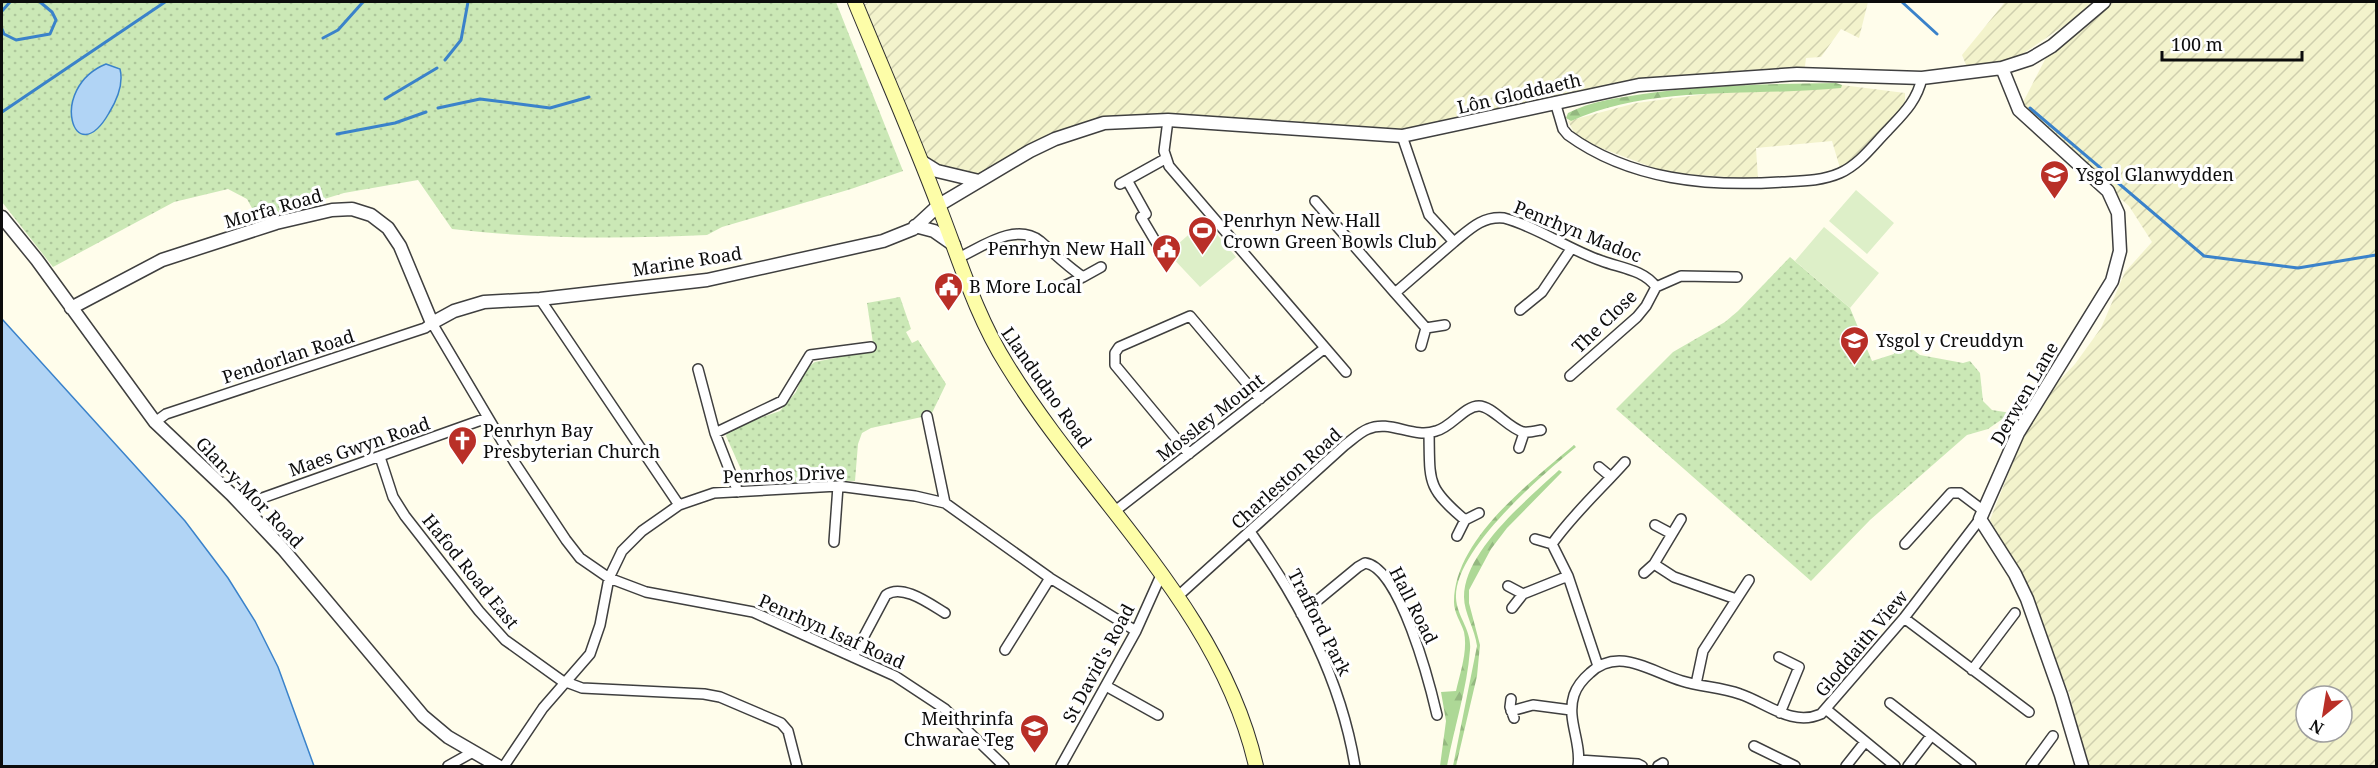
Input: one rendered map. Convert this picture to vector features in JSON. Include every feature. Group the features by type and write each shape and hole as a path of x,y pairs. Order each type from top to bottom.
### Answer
{"main road":[{"name":"Llandudno Road","path":"855,2 939,205 984,326 1007,366 1037,410 1162,573 1207,643 1236,701 1250,738 1256,766"}],"street":[{"name":"Lôn Gloddaeth","path":"939,205 1030,151 1080,130 1104,123 1168,120 1402,136 1640,85 1797,74 1922,78 2002,68 2030,59 2052,46 2104,2"},
{"name":"Derwen Lane","path":"1982,515 2018,433 2112,281 2120,244 2118,213 2108,191 2019,110 2002,68"},
{"path":"1555,102 1563,129 1568,135 1624,163 1683,181 1761,184 1828,178 1849,168 1905,112 1918,94 1922,78"},
{"path":"1168,120 1165,159 1346,372"},
{"path":"1395,292 1454,242 1429,215 1402,136"},
{"path":"1160,249 1141,218 1146,214 1123,182 1165,159"},
{"path":"921,161 937,171 979,181"},
{"path":"1315,201 1426,328"},
{"name":"Marine Road","path":"432,324 454,311 484,302 540,299 707,280 883,241 915,226 939,205"},
{"name":"Morfa Road","path":"71,308 162,260 276,223 332,210 352,209 371,215 388,228 400,246 432,324"},
{"name":"Glan-y-Mor Road","path":"2,217 37,260 155,422 244,507 283,549 423,716 473,753 498,766"},
{"name":"Penrhyn Madoc","path":"1454,242 1476,224 1495,217 1513,220 1571,249 1641,274 1650,279 1656,287"},
{"path":"915,226 934,231 956,252 1007,235 1028,234 1083,277"},
{"path":"1520,310 1542,292 1571,249"},
{"path":"1062,287 1101,267"},
{"path":"1656,287 1681,276 1737,277"},
{"name":"The Close","path":"1569,376 1637,317 1656,287"},
{"path":"540,299 678,505"},
{"path":"1189,454 1115,365 1115,353 1119,347 1190,316 1260,399"},
{"name":"Penrhyn Isaf Road","path":"432,324 488,418 566,540 580,558 609,578 646,592 753,612 853,657 924,693 945,709 1004,766"},
{"name":"Pendorlan Road","path":"155,422 166,414 432,324"},
{"path":"1426,328 1445,325"},
{"path":"1421,346 1426,328"},
{"path":"715,432 782,401 810,356 871,347"},
{"name":"Mossley Mount","path":"1115,511 1325,348"},
{"path":"698,369 715,432 738,492"},
{"path":"1465,520 1442,501 1430,481 1429,433 1451,424 1469,409 1477,406 1486,407 1503,422 1524,433 1541,430"},
{"path":"927,416 945,504"},
{"name":"Maes Gwyn Road","path":"244,507 251,502 488,418"},
{"name":"Charleston Road","path":"1177,597 1251,533 1345,446 1367,429 1382,426 1429,433"},
{"path":"1519,448 1524,433"},
{"name":"Hafod Road East","path":"380,457 393,497 405,516 487,620 513,646 566,682"},
{"path":"1552,544 1571,516 1625,462"},
{"path":"1599,467 1611,477"},
{"path":"834,542 838,486"},
{"name":"Penrhos Drive","path":"504,766 543,708 590,654 600,625 614,563 631,540 678,505 714,493 838,486 915,496 945,504 1050,578 1136,631"},
{"path":"1905,544 1951,493 1960,493 1982,515 2027,599 2061,694 2082,766"},
{"path":"1457,536 1465,520 1479,513"},
{"name":"Gloddaith View","path":"1598,666 1629,660 1666,676 1742,694 1780,713 1812,718 1827,710 1904,618 1982,515"},
{"path":"1644,573 1654,564 1681,519"},
{"path":"1655,525 1671,533"},
{"name":"Trafford Park","path":"1251,533 1301,614 1332,675 1355,766"},
{"path":"1534,539 1552,544 1568,576 1598,666 1577,687 1571,710 1578,763 1638,764 1642,766"},
{"name":"Hall Road","path":"1301,614 1358,567 1365,563 1376,567 1389,584 1420,647 1437,715"},
{"path":"1654,564 1674,577 1736,599"},
{"name":"St David's Road","path":"1061,766 1136,631 1162,573"},
{"path":"1512,608 1523,594 1568,576"},
{"path":"1005,650 1050,578"},
{"path":"1696,684 1703,651 1749,580"},
{"path":"1508,586 1523,594"},
{"path":"853,657 886,595 893,590 902,591 942,608"},
{"path":"1972,670 2015,613"},
{"path":"1904,618 2029,712"},
{"path":"1779,657 1799,667 1780,713"},
{"path":"566,682 582,688 601,690 720,697 781,723 788,731 797,766"},
{"path":"1106,686 1158,716"},
{"path":"1511,699 1512,715 1533,705 1571,710"},
{"path":"1890,703 1971,766"},
{"path":"1827,710 1895,766"},
{"path":"1908,766 1931,735"},
{"path":"2031,766 2053,736"},
{"path":"1846,766 1865,742"},
{"path":"1754,746 1795,766"},
{"path":"448,766 473,753"}],"green space":[{"path":"2,2 836,2 903,171 851,189 722,227 707,235 643,237 548,236 452,229 418,180 344,193 258,219 247,199 228,189 174,202 53,267 2,202"},
{"path":"870,2 1868,2 1859,38 1841,29 1821,57 1806,58 1804,74 1688,80 1402,136 1169,120 1080,130 979,181 921,161 858,7"},
{"path":"2005,2 2099,2 2002,68 1969,72 1962,55"},
{"path":"2104,2 2376,2 2376,766 2082,766 2070,695 2009,557 1990,520 2026,429 2049,391 2075,364 2101,328 2125,272 2152,242 2129,206 2019,110 2052,46"},
{"path":"1836,83 1842,85 1841,88 1704,94 1636,101 1603,109 1571,121 1566,118 1568,113 1605,100 1643,94 1715,87"},
{"path":"1842,85 1905,93 1905,104 1854,158 1840,168 1832,141 1756,148 1758,179 1662,171 1576,136 1568,121 1636,103 1714,93 1838,88"},
{"path":"1856,190 1894,223 1867,254 1829,221"},
{"name":"Penrhyn New Hall Crown Green Bowls Club","path":"1205,220 1236,257 1200,287 1168,253"},
{"path":"1824,227 1879,273 1850,308 1795,261"},
{"path":"1790,257 1850,308 1872,361 1894,354 1893,349 1907,345 1920,355 1963,363 1970,361 1980,373 1983,401 1992,410 2011,413 1988,429 1967,435 1870,520 1811,581 1616,409 1673,352 1725,322 1738,311"},
{"path":"900,297 911,329 906,332 912,343 918,340 946,384 931,415 871,428 862,433 858,444 855,481 819,480 748,485 726,436 728,429 780,411 796,392 805,369 815,362 874,350 867,303"},
{"path":"1574,445 1576,447 1502,515 1469,558 1459,579 1457,605 1469,636 1470,650 1447,766 1440,766 1446,721 1441,692 1456,691 1464,654 1464,632 1454,606 1457,579 1467,556 1481,534 1498,514 1517,494"},
{"path":"1559,470 1562,472 1507,528 1491,549 1469,590 1469,603 1480,645 1477,676 1456,766 1453,766 1477,646 1464,603 1467,580 1474,562 1500,527"}],"water":[{"path":"106,64 120,69 119,92 109,113 96,129 85,134 77,131 72,120 72,106 77,90 88,75"},
{"path":"2,319 185,521 228,578 255,621 278,667 314,766 2,766"}],"waterway":[{"path":"2,11 10,2"},
{"path":"2,29 4,34 16,40 50,34 56,20 52,12 40,2"},
{"path":"2,112 165,2"},
{"path":"323,38 338,30 363,2"},
{"path":"445,60 461,40 468,2"},
{"path":"1902,2 1937,34"},
{"path":"385,99 437,68"},
{"path":"438,108 480,99 550,108 589,97"},
{"path":"2030,108 2204,256 2298,268 2376,255"},
{"path":"337,134 395,123 426,112"}],"place":[{"name":"Ysgol Glanwydden","path":"2055,200"},
{"name":"Penrhyn New Hall Crown Green Bowls Club","path":"1202,256"},
{"name":"Penrhyn New Hall","path":"1166,274"},
{"name":"B More Local","path":"948,312"},
{"name":"Ysgol y Creuddyn","path":"1855,366"},
{"name":"Penrhyn Bay Presbyterian Church","path":"462,466"},
{"name":"Meithrinfa Chwarae Teg","path":"1035,754"}]}
